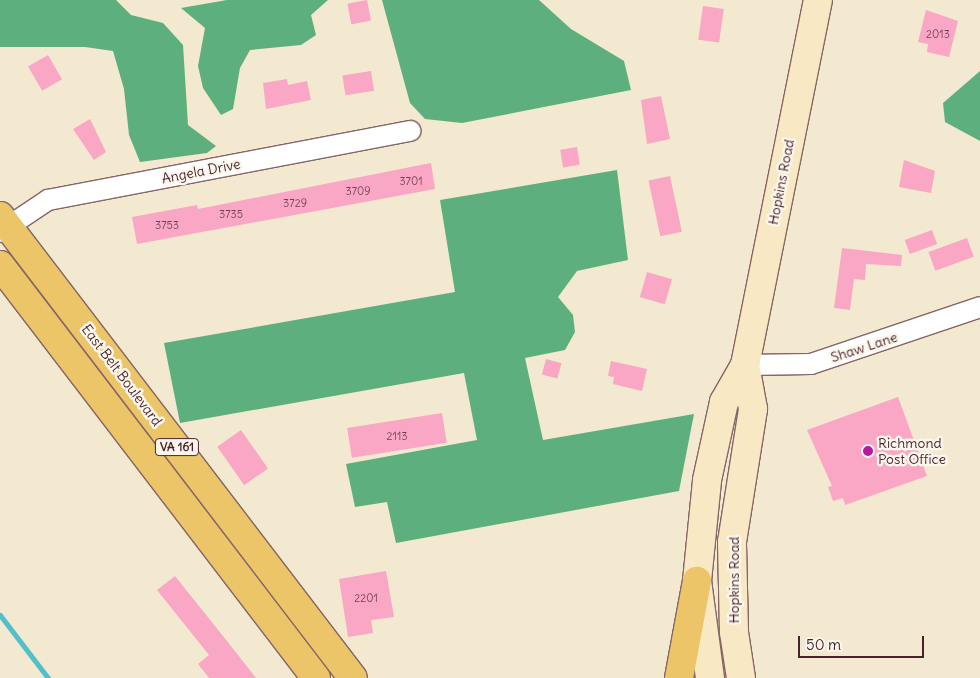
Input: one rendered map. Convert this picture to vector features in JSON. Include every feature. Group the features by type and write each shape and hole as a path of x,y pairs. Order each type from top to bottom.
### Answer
{"main road":[{"name":"Hopkins Road","path":"710,678 697,581 707,480 724,402 745,365 818,0"},
{"name":"East Belt Boulevard","path":"3,224 354,678"},
{"name":"VA 161","path":"0,265 316,678"},
{"name":"Hopkins Road","path":"741,678 734,632 732,542 753,409 745,365"},
{"path":"678,678 697,581"}],"street":[{"name":"Angela Drive","path":"3,224 48,200 411,131"},
{"name":"Shaw Lane","path":"745,365 811,364 980,307"}],"green space":[{"path":"0,0 116,0 131,15 163,23 183,45 188,125 216,146 207,153 140,162 129,135 124,89 113,51 85,47 0,47"},
{"path":"227,0 328,0 311,15 316,35 301,45 250,50 240,68 233,109 221,115 203,88 198,66 205,28 181,8"},
{"path":"382,0 539,0 571,29 624,61 631,90 462,123 425,119 410,103"},
{"path":"980,71 980,141 945,122 943,103"},
{"path":"617,170 628,260 577,271 558,297 573,315 575,332 565,350 525,358 543,440 694,414 679,491 396,543 387,502 355,507 346,464 477,440 464,373 180,423 164,343 455,292 440,200"}],"building":[{"path":"367,0 371,21 351,24 347,4"},
{"path":"703,6 724,9 719,43 698,40"},
{"path":"926,10 958,21 949,57 927,52 928,44 918,42"},
{"path":"48,55 62,79 42,91 28,66"},
{"path":"371,71 374,91 345,95 342,76"},
{"path":"287,79 288,85 307,81 311,100 266,109 263,83"},
{"path":"661,96 670,139 647,144 641,100"},
{"path":"90,119 106,152 94,160 73,129"},
{"path":"577,147 580,165 563,167 560,150"},
{"path":"904,160 935,171 931,193 899,187"},
{"path":"431,163 435,189 137,244 132,217 197,205 198,209"},
{"path":"670,176 682,232 660,236 648,181"},
{"path":"932,230 937,244 910,254 905,240"},
{"path":"967,238 974,257 935,271 928,252"},
{"path":"842,248 902,255 901,266 866,264 865,280 854,279 850,310 834,308"},
{"path":"647,272 672,279 665,304 640,297"},
{"path":"546,359 561,363 557,379 542,374"},
{"path":"611,361 647,369 642,391 613,384 614,377 608,376"},
{"name":"Richmond Post Office","path":"898,397 927,476 845,505 843,498 833,501 828,487 832,486 807,430"},
{"path":"442,413 447,443 352,458 347,428"},
{"path":"241,430 268,469 244,485 217,447"},
{"path":"386,571 394,617 371,620 373,633 348,637 339,579"},
{"path":"175,576 256,678 209,678 198,664 209,655 157,590"}],"waterway":[{"path":"0,615 48,678"}],"place":[{"name":"Richmond Post Office","path":"868,451"}]}
